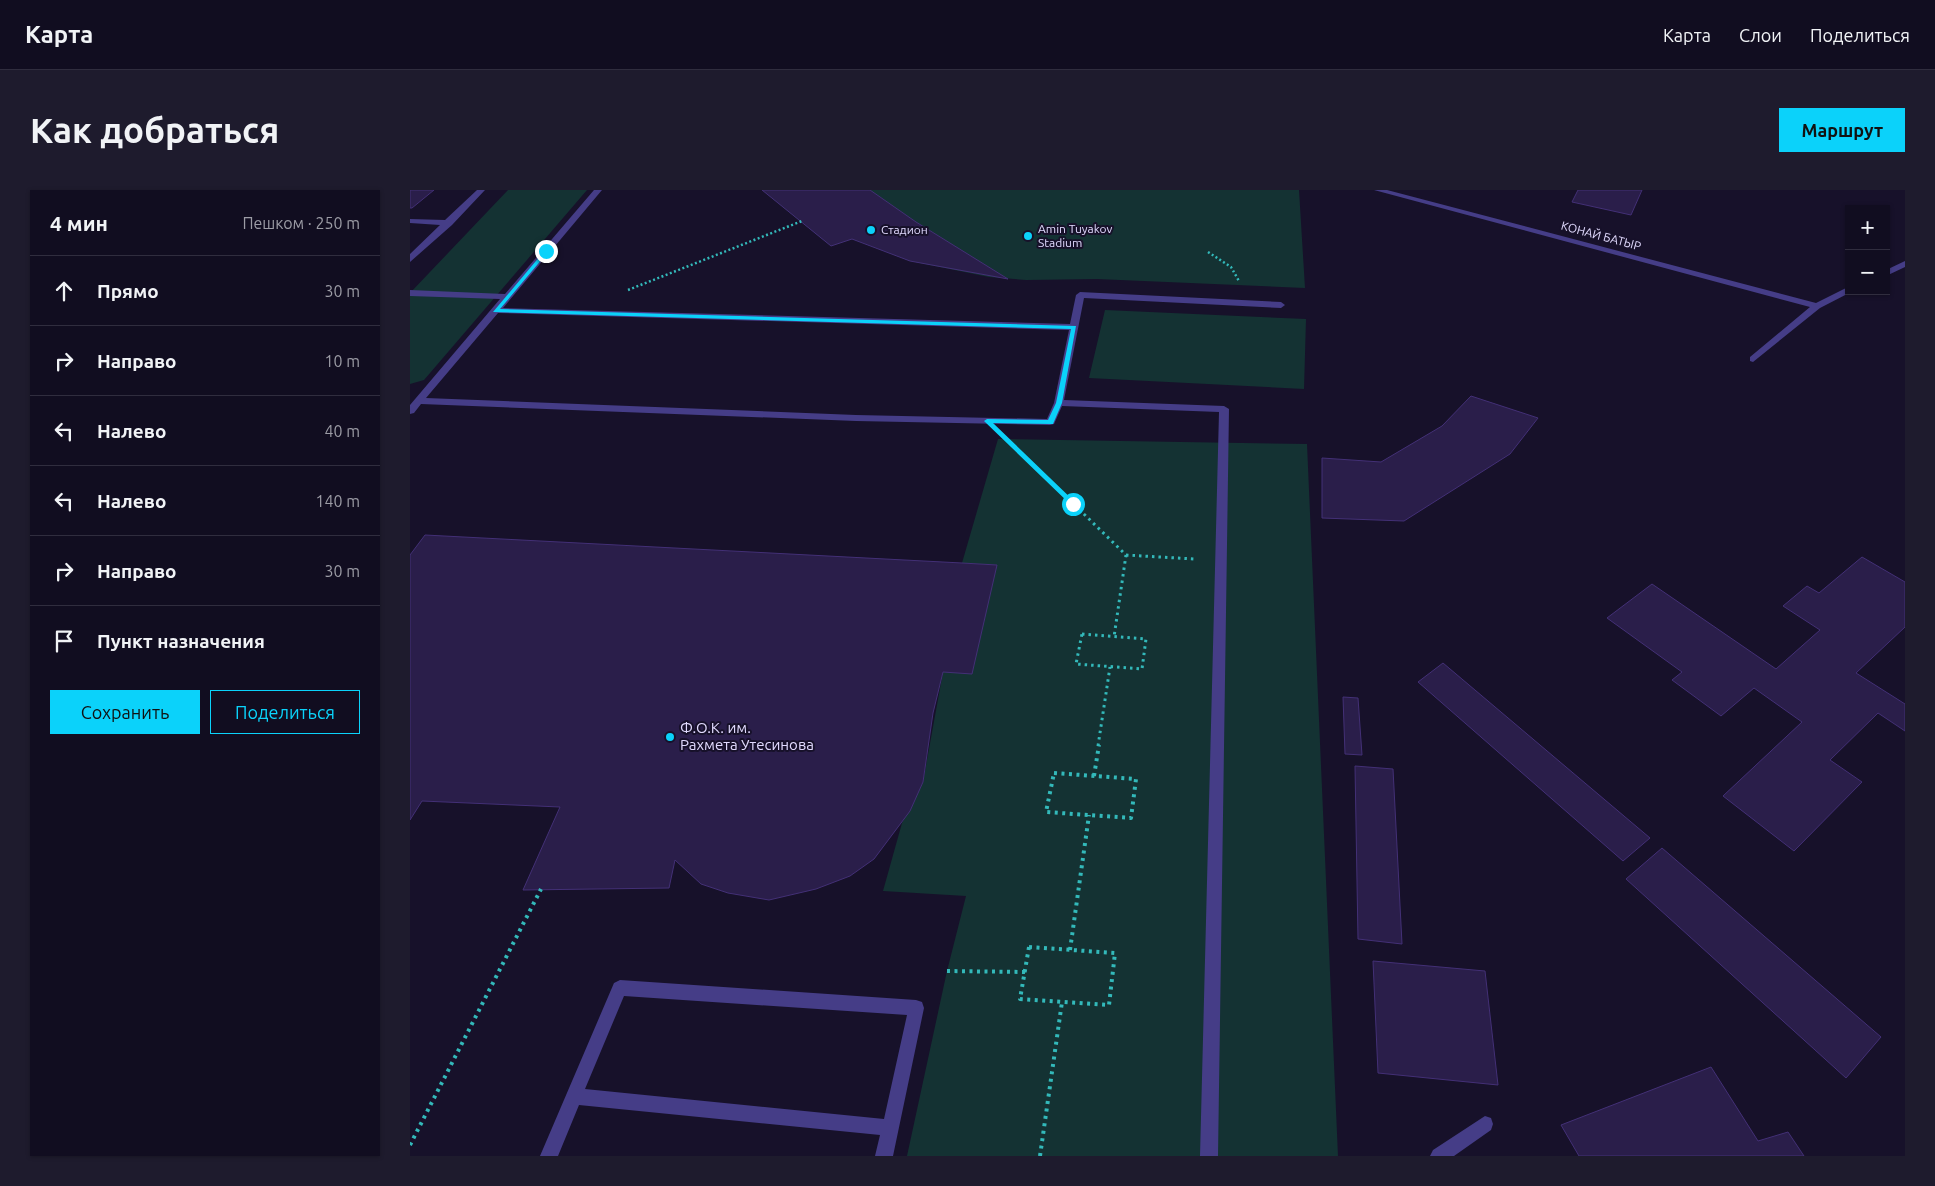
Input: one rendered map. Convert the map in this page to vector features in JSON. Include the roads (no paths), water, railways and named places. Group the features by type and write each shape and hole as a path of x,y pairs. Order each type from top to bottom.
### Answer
{"street":[{"path":"410,258 481,190"},
{"path":"410,411 598,190"},
{"name":"КОНАЙ БАТЫР","path":"1378,190 1816,306"},
{"path":"410,222 448,223"},
{"path":"1890,271 1905,264"},
{"path":"1753,359 1816,306 1845,292"},
{"path":"410,293 507,297"},
{"path":"418,401 1050,422 1059,403 1080,295 1281,305"},
{"path":"495,310 1074,327"},
{"path":"1059,403 1224,409 1209,1156"},
{"path":"549,1156 620,988 916,1008 884,1156"},
{"path":"574,1096 890,1128"},
{"path":"1439,1156 1484,1124"}],"place":[{"name":"Стадион","path":"871,230"},
{"name":"Amin Tuyakov Stadium","path":"1028,236"},
{"name":"Ф.О.К. им. Рахмета Утесинова","path":"670,737"}]}
